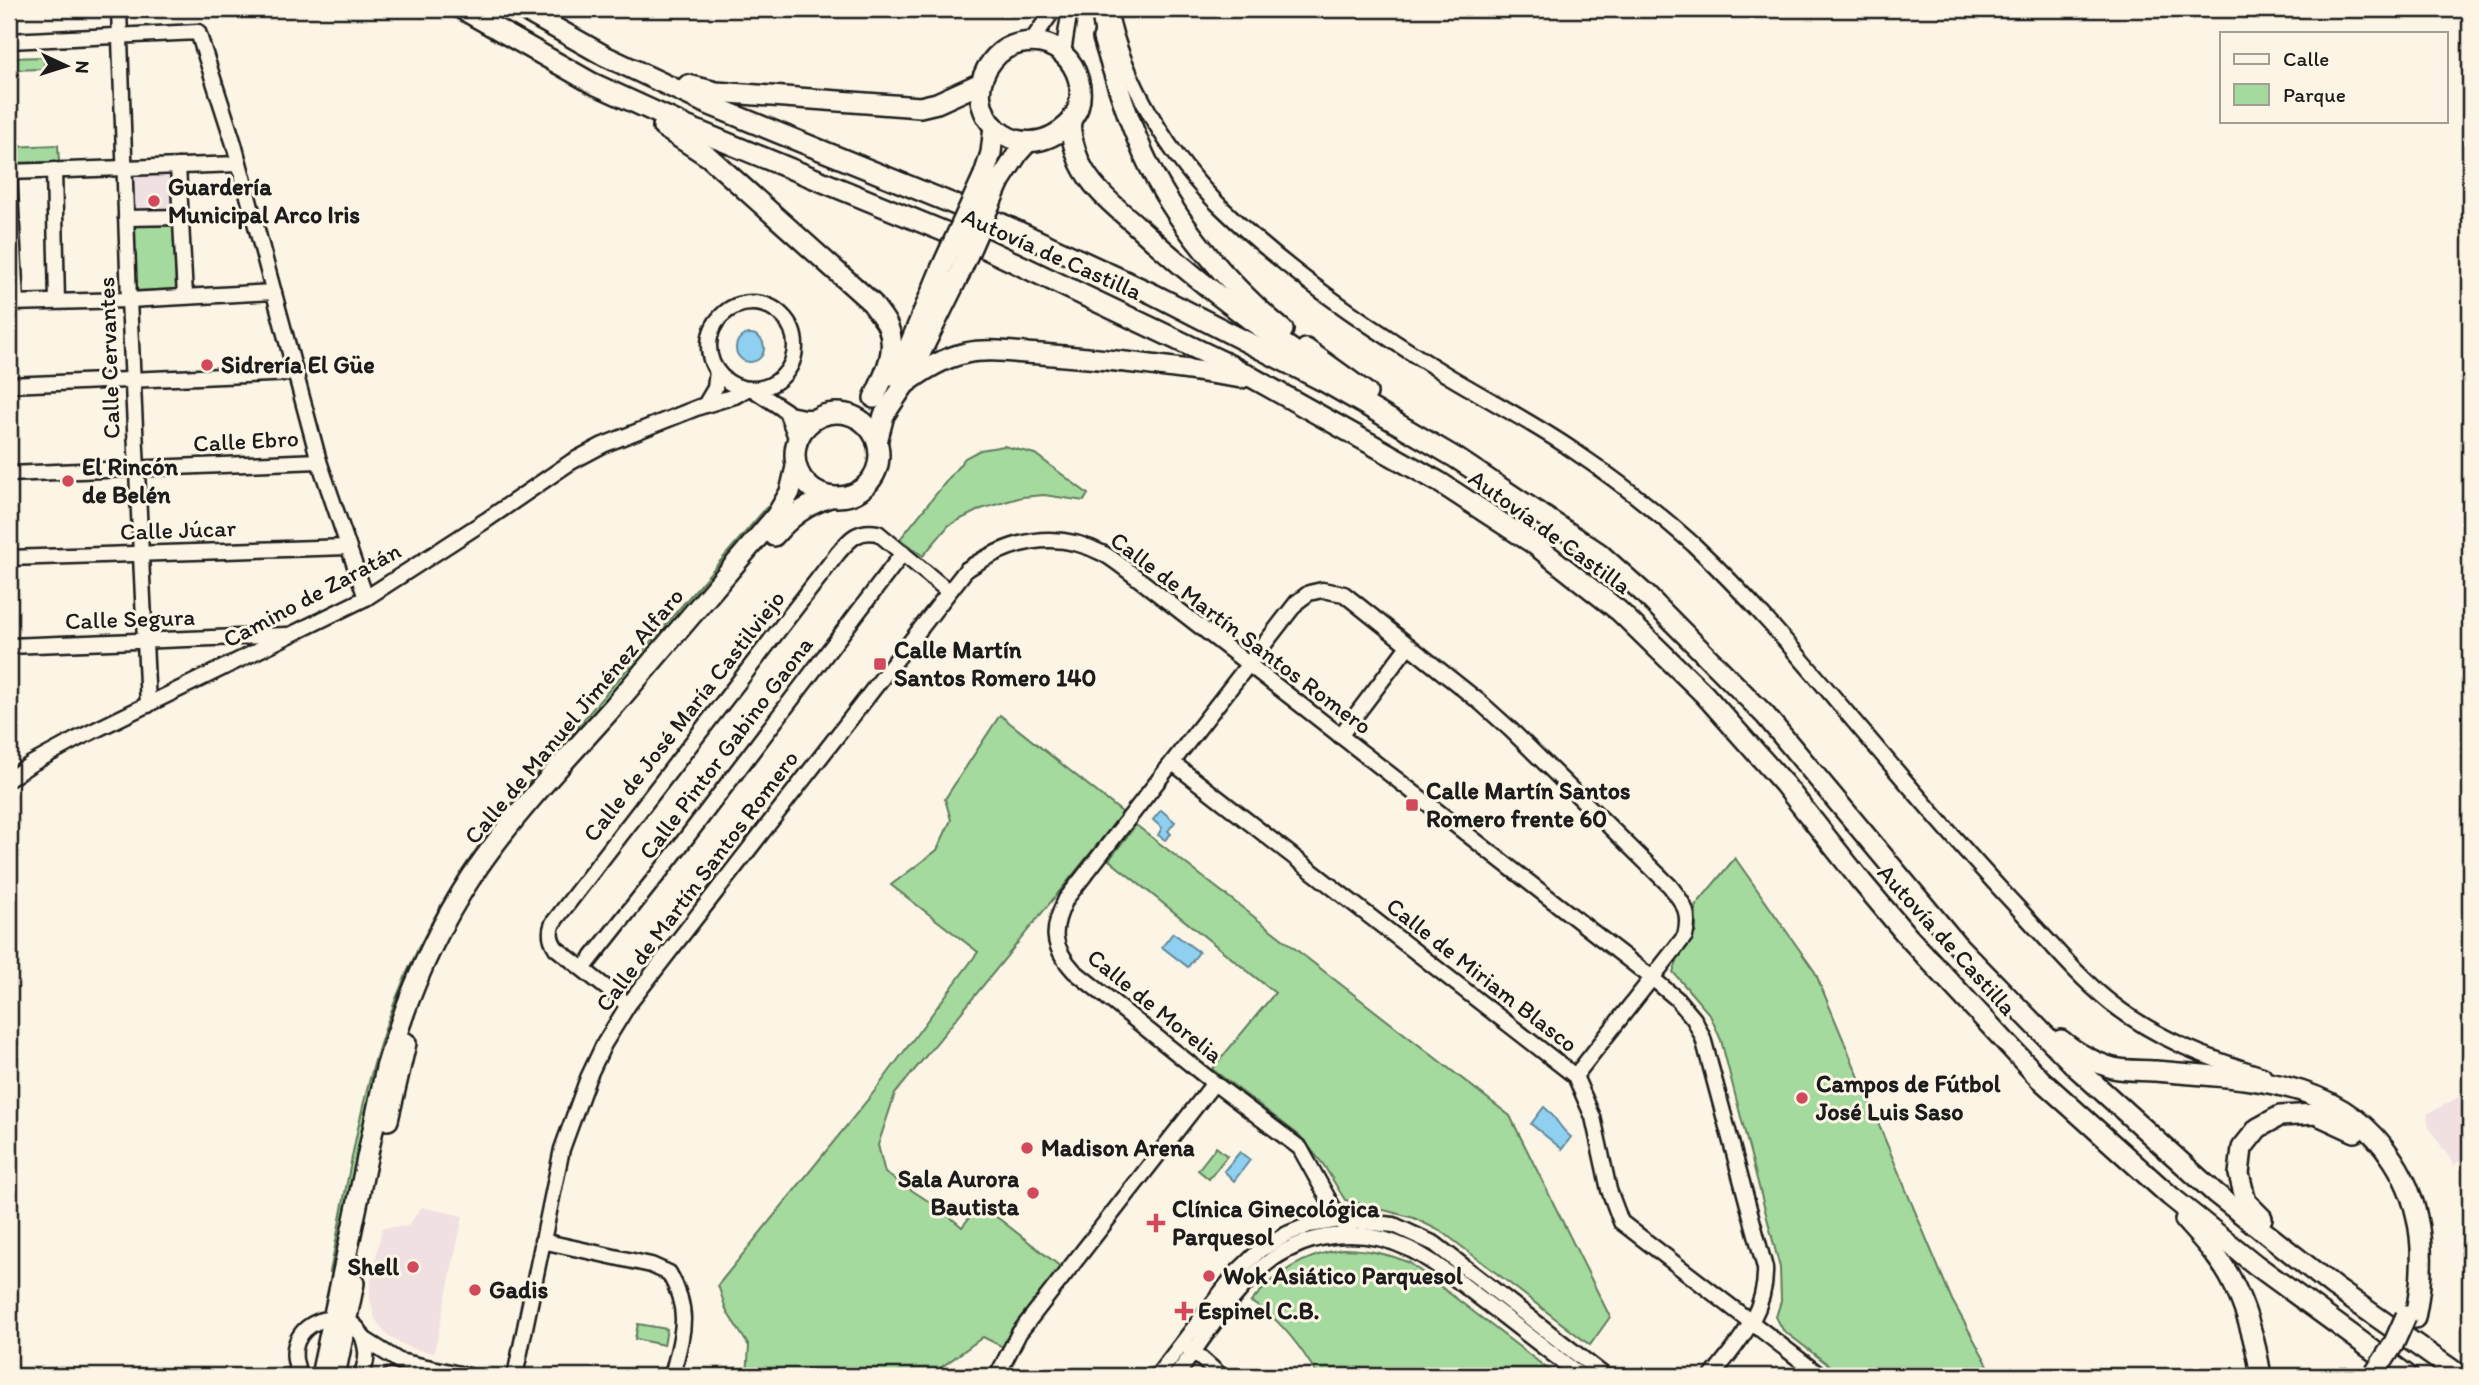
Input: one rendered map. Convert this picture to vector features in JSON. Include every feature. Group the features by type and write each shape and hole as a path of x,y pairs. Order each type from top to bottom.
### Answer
{"highway":[{"name":"Autovía de Castilla","path":"462,9 592,83 685,127 982,247 1228,364 1439,482 1534,544 1619,611 1737,729 1861,881 2040,1079 2170,1196 2256,1265 2408,1376"},
{"name":"Autovía de Castilla","path":"522,9 612,60 705,103 1000,223 1153,294 1288,363 1457,458 1599,553 1646,595 1765,715 1977,966 2078,1069 2215,1193 2334,1287 2461,1376"},
{"path":"1103,38 1124,106 1145,157 1184,223 1225,276 1273,322 1320,361 1375,399"},
{"path":"1031,42 1042,43 1063,53 1073,65 1081,94 1078,109 1071,122 1059,134 1044,141 1027,142 1003,135 985,114 981,99 981,83 993,58 1017,44 1031,42"},
{"path":"612,60 649,69 693,87 716,92 886,106 920,107 937,103 981,83"},
{"path":"592,83 709,157 872,303 888,326 892,342 885,373 874,398"},
{"path":"1071,122 1079,161 1090,181 1166,253 1228,304 1324,372 1466,450 1546,505 1599,553"},
{"path":"992,178 994,126"},
{"path":"950,272 891,374 874,398 863,408 846,414 818,417 802,430 797,440 796,467 808,486 830,497 842,497 854,494 872,478 879,454 877,442 884,415 905,384 950,272 992,178 1027,142"},
{"path":"905,384 928,367 947,359 965,353 986,351 1099,359 1253,379"},
{"path":"846,414 865,424 877,442"},
{"name":"Calle de Manuel Jiménez Alfaro","path":"334,1376 339,1319 386,1068 419,974 445,921 472,876 543,783 614,705 776,516 790,492 796,467"},
{"name":"Calle de Manuel Jiménez Alfaro","path":"321,1376 364,1228 410,1030 433,972 458,922 521,830 786,522 806,506 830,497"},
{"path":"1977,966 2003,983 2066,1044 2084,1056 2113,1068 2267,1082 2317,1095 2358,1121 2385,1147 2400,1170 2416,1208 2423,1249 2420,1292 2410,1317 2372,1376"},
{"path":"2334,1287 2246,1202 2239,1174 2242,1149 2258,1128 2280,1116 2316,1114 2351,1129 2378,1154 2407,1210 2414,1250 2410,1317 2405,1342 2384,1376"},
{"path":"2170,1196 2182,1217 2205,1243 2232,1281 2256,1348 2261,1376"}],"street":[{"name":"Calle Cervantes","path":"119,9 132,381 148,705"},
{"path":"1031,42 1054,9"},
{"path":"1063,53 1070,9"},
{"path":"1099,9 1103,38"},
{"path":"1109,9 1114,35 1156,124 1177,155 1220,207 1281,261 1368,325 1572,449 1614,479 1693,545 1762,613 1972,859 2065,961 2112,1004 2173,1042 2218,1062 2301,1085 2317,1095"},
{"path":"9,41 198,32 239,164 318,461 366,598"},
{"path":"239,164 9,173 12,303 274,292"},
{"path":"178,166 185,296"},
{"path":"54,170 57,301"},
{"path":"126,218 180,217"},
{"path":"750,389 768,387 780,379 794,357 793,331 784,317 770,307 753,303 736,306 716,322 709,347 712,364 733,385 750,389 785,411 804,417 818,417"},
{"path":"705,405 715,388 717,371"},
{"path":"9,385 296,373"},
{"path":"780,379 779,390 797,440"},
{"name":"Camino de Zaratán","path":"9,779 31,764 366,598 485,522 571,462 611,442 750,389"},
{"name":"Calle Ebro","path":"9,474 318,461"},
{"name":"Calle de José María Castilviejo","path":"628,1005 556,948 550,930 615,842 853,537 868,531 878,533 948,591"},
{"name":"Calle de Martín Santos Romero","path":"515,1376 562,1149 578,1101 604,1044 628,1005 966,570 1009,545 1063,541 1104,555 1652,978 1677,999 1694,1019 1710,1059 1765,1268 1763,1295 1752,1321 1712,1376"},
{"name":"Calle Júcar","path":"9,558 348,547"},
{"name":"Calle Pintor Gabino Gaona","path":"583,969 680,847 903,553"},
{"name":"Calle de Morelia","path":"1351,1234 1340,1220 1300,1148 1074,971 1058,949 1055,938 1058,915 1066,899 1297,602 1309,593 1322,590 1344,594 1511,730 1670,886 1685,905 1688,923 1685,936 1575,1076"},
{"name":"Calle Segura","path":"9,646 291,635"},
{"path":"253,636 259,645 255,653"},
{"path":"1340,736 1408,646"},
{"name":"Calle de Miriam Blasco","path":"1173,763 1575,1076 1593,1117 1609,1190 1621,1222 1821,1376"},
{"path":"997,1376 1018,1333 1214,1083"},
{"path":"1309,1225 1320,1211 1325,1191"},
{"path":"1176,1376 1189,1347 1237,1273 1260,1250 1309,1225 1340,1220 1394,1225 1435,1244 1605,1376"},
{"path":"1157,1376 1189,1347 1273,1259 1302,1243 1322,1237 1351,1234 1395,1242 1435,1262 1581,1376"},
{"path":"542,1241 651,1265 669,1273 683,1305 684,1318 672,1376"},
{"path":"300,1376 294,1356 297,1341 311,1324 325,1318 339,1319 359,1331 364,1339 400,1361 469,1376"},
{"path":"360,1376 366,1363 364,1339"},
{"path":"1189,1347 1221,1376"}],"shaded area":[{"name":"Guardería Municipal Arco Iris","path":"172,174 174,210 134,212 132,176"},
{"path":"2470,1091 2470,1154 2454,1165 2429,1128 2427,1114"},
{"name":"Shell","path":"422,1207 463,1216 434,1353 410,1348 389,1337 375,1319 370,1299 370,1286 382,1228 408,1226"}],"green space":[{"path":"44,57 44,69 9,70 9,58"},
{"path":"58,145 59,162 9,163 9,147"},
{"path":"174,221 176,289 137,291 134,223"},
{"path":"1004,446 1035,454 1088,494 1084,501 1044,495 1022,497 981,509 949,525 923,556 900,539 965,458 980,450"},
{"path":"767,507 772,511 547,772 428,943 336,1274 330,1272 372,1071 390,1013 430,924 463,868 501,815"},
{"path":"1000,715 1123,813 895,1094 878,1145 885,1173 939,1208 962,1227 980,1204 1066,1271 1003,1347 983,1337 939,1369 886,1376 747,1376 749,1346 727,1312 718,1285 874,1092 978,952 891,885 937,850 951,820 945,799"},
{"path":"1136,825 1510,1116 1610,1317 1590,1345 1444,1233 1414,1218 1345,1200 1323,1164 1300,1136 1212,1069 1275,993 1109,860"},
{"name":"Campos de Fútbol José Luis Saso","path":"1735,858 1815,972 1952,1300 1994,1376 1843,1376 1783,1330 1776,1317 1781,1301 1780,1268 1721,1040 1710,1015 1673,972 1680,955 1696,932 1696,905"},
{"path":"1216,1147 1227,1156 1209,1179 1198,1170"},
{"path":"1342,1249 1377,1252 1410,1263 1557,1376 1318,1376 1289,1334 1271,1316 1251,1302 1271,1282 1292,1267 1315,1256"},
{"path":"638,1324 667,1329 664,1345 635,1339"}],"water":[{"path":"750,334 760,338 764,348 760,358 750,362 740,358 736,348 740,338"},
{"path":"1161,810 1175,822 1168,831 1171,834 1165,840 1158,835 1162,828 1153,820"},
{"path":"1173,933 1199,952 1188,967 1162,947"},
{"path":"1544,1107 1571,1137 1562,1149 1531,1124"},
{"path":"1240,1152 1250,1160 1234,1181 1224,1171"}],"place":[{"name":"Guardería Municipal Arco Iris","path":"154,201"},
{"name":"Sidrería El Güe","path":"207,365"},
{"name":"El Rincón de Belén","path":"68,481"},
{"name":"Calle Martín Santos Romero 140","path":"880,664"},
{"name":"Calle Martín Santos Romero frente 60","path":"1412,805"},
{"name":"Campos de Fútbol José Luis Saso","path":"1802,1098"},
{"name":"Madison Arena","path":"1027,1148"},
{"name":"Sala Aurora Bautista","path":"1033,1193"},
{"name":"Clínica Ginecológica Parquesol","path":"1156,1223"},
{"name":"Shell","path":"413,1267"},
{"name":"Wok Asiático Parquesol","path":"1209,1276"},
{"name":"Gadis","path":"475,1290"},
{"name":"Espinel C.B.","path":"1184,1311"}]}
